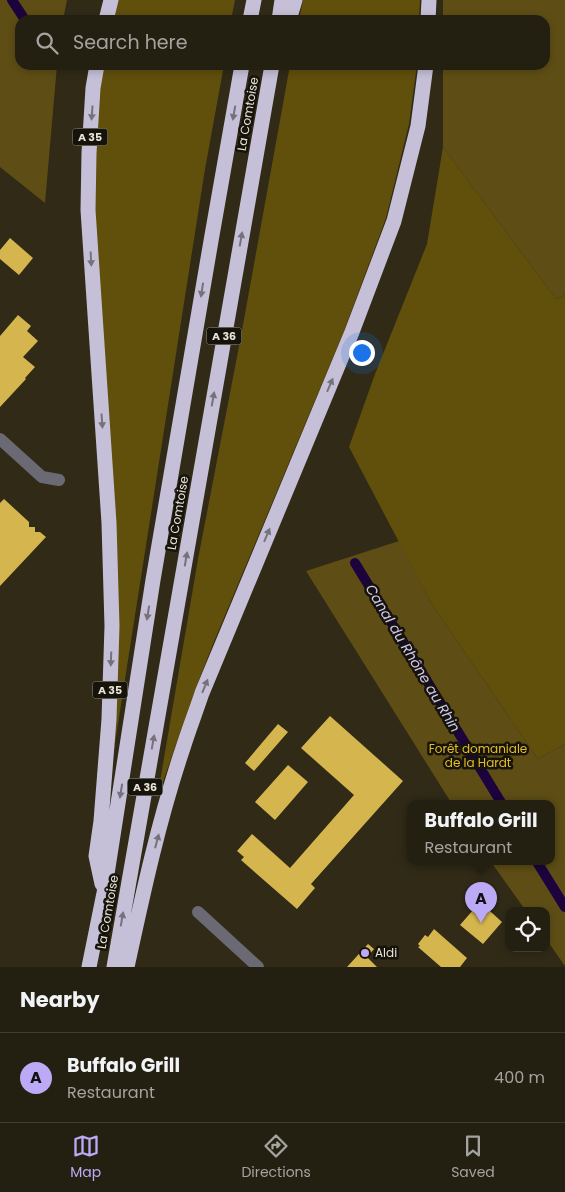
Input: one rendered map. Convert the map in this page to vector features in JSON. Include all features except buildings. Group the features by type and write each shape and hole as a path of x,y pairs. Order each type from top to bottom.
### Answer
{"highway":[{"path":"107,15 111,0"},
{"path":"251,15 253,0"},
{"path":"280,15 282,0"},
{"path":"290,15 295,0"},
{"path":"428,15 429,0"},
{"name":"A 35","path":"96,70 93,88 89,153 88,210 109,523 112,626 109,719 96,856 104,893"},
{"name":"La Comtoise","path":"89,967 104,893 153,580 210,241 241,70"},
{"name":"La Comtoise","path":"114,967 271,70"},
{"path":"127,967 144,888 165,810 183,748 202,693 352,332 394,222 418,126 425,70"}],"street":[{"path":"0,439 42,477 59,480"},
{"path":"198,912 258,967"}],"shaded area":[{"path":"116,0 235,0 232,15 112,15"},
{"path":"303,0 420,0 419,15 300,15"},
{"path":"101,70 223,70 205,169 110,775 93,210 98,88"},
{"path":"289,70 416,70 409,124 386,218 344,331 213,644 157,799 198,559"},
{"path":"443,147 556,299 565,295 565,744 538,759 431,603 349,447 375,374 427,244"}],"green space":[{"path":"0,0 67,0 64,15 15,15 15,70 57,70 45,203 0,167"},
{"path":"443,0 565,0 565,295 556,299 443,147 443,70 550,70 550,15 443,15"},
{"name":"Forêt domaniale de la Hardt","path":"399,541 431,603 538,759 565,744 565,966 550,945 550,907 523,907 493,865 555,865 555,800 449,800 306,571"}],"waterway":[{"name":"Canal du Rhône au Rhin","path":"12,0 22,15"},
{"name":"Canal du Rhône au Rhin","path":"355,563 500,800"},
{"name":"Canal du Rhône au Rhin","path":"539,865 565,907"}],"place":[{"name":"Buffalo Grill","path":"481,923"},
{"name":"Aldi","path":"365,953"}]}
